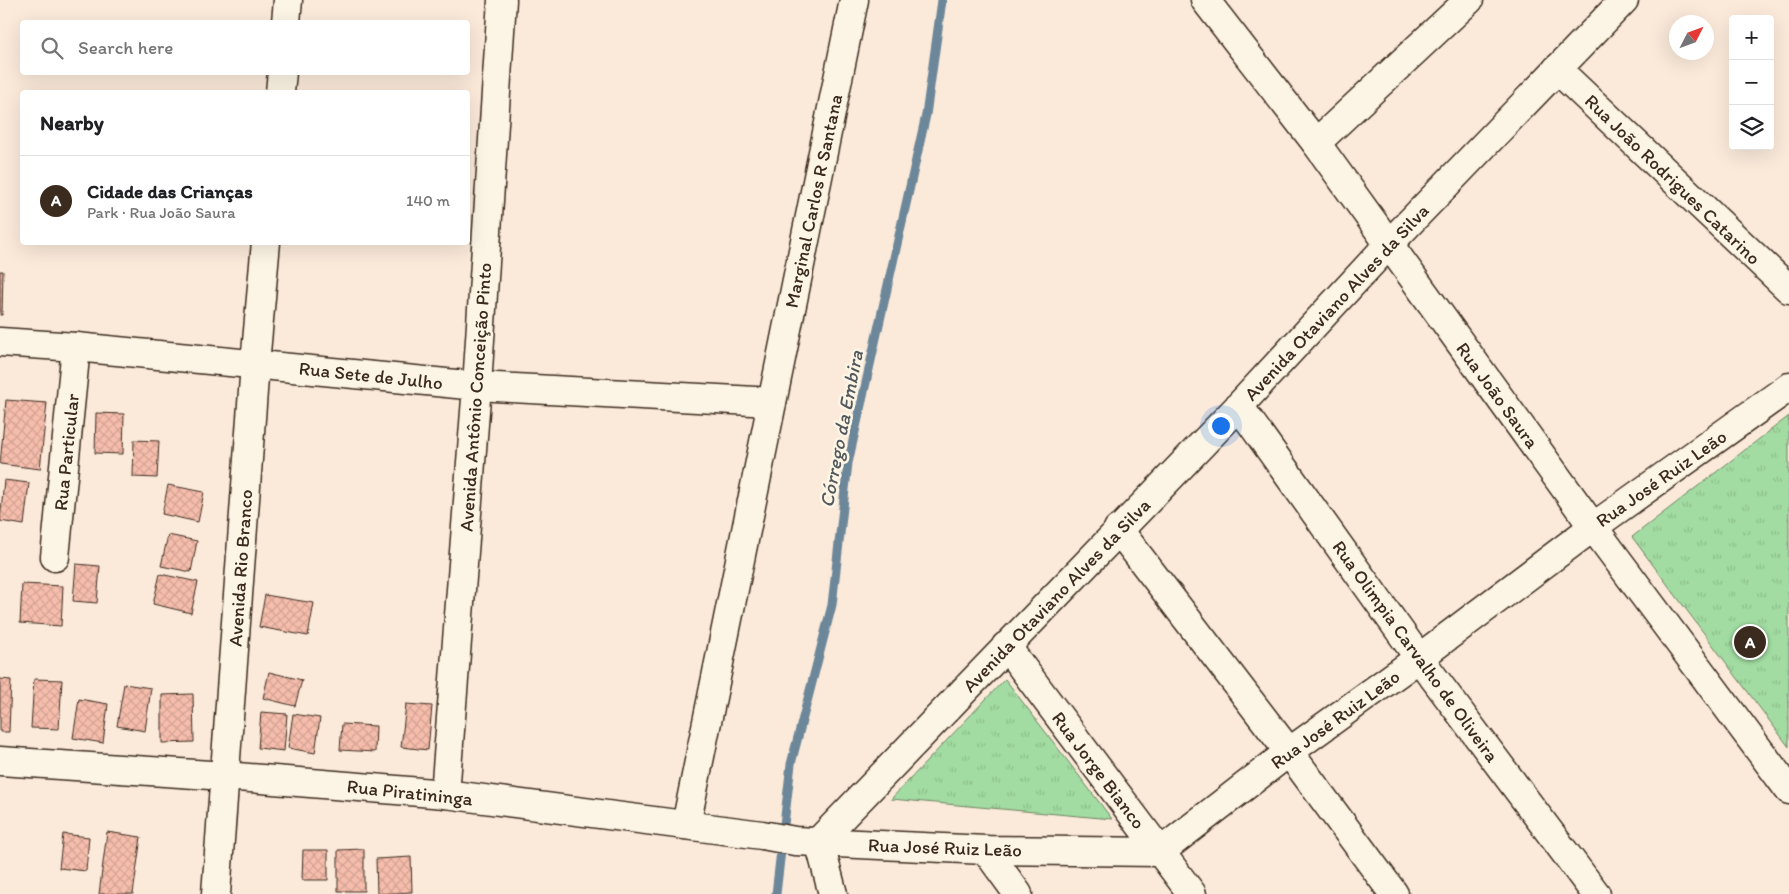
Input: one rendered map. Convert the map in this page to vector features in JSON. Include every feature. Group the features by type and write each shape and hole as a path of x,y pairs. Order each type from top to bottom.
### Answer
{"street":[{"path":"286,20 288,0"},
{"name":"Avenida Antônio Conceição Pinto","path":"445,794 477,386 502,0"},
{"name":"Marginal Carlos R Santana","path":"686,825 854,0"},
{"name":"Rua João Saura","path":"1205,0 1316,143 1592,526 1789,790"},
{"path":"1316,143 1469,0"},
{"name":"Avenida Otaviano Alves da Silva","path":"807,841 1006,646 1239,406 1389,244 1624,0"},
{"name":"Rua João Rodrigues Catarino","path":"1558,69 1789,289"},
{"path":"280,90 282,75"},
{"name":"Avenida Rio Branco","path":"216,894 255,364 266,245"},
{"name":"Rua Sete de Julho","path":"0,342 76,347 477,386 772,402"},
{"name":"Rua Particular","path":"55,557 76,347"},
{"name":"Rua José Ruiz Leão","path":"807,841 986,850 1160,852 1289,752 1418,658 1592,526 1789,387"},
{"name":"Rua Olimpia Carvalho de Oliveira","path":"1239,406 1418,658 1596,894"},
{"path":"1118,529 1289,752 1394,894"},
{"name":"Rua Jorge Bianco","path":"1006,646 1192,894"},
{"name":"Rua Piratininga","path":"0,761 225,776 445,794 807,841"},
{"path":"807,841 833,894"},
{"path":"986,850 1018,894"}],"green space":[{"path":"1789,416 1789,747 1632,537"},
{"path":"1005,679 1112,819 891,799"}],"building":[{"path":"0,271 3,271 2,315 0,315"},
{"path":"6,400 47,403 40,469 0,464"},
{"path":"96,413 124,414 123,454 95,453"},
{"path":"134,440 159,441 157,478 133,477"},
{"path":"4,480 29,483 24,525 0,521"},
{"path":"168,485 204,492 198,522 162,514"},
{"path":"168,535 197,541 191,572 161,566"},
{"path":"76,564 100,566 97,603 73,601"},
{"path":"160,574 198,582 191,613 153,604"},
{"path":"22,584 63,586 61,626 20,623"},
{"path":"265,595 314,603 308,636 259,627"},
{"path":"269,672 302,680 295,706 263,698"},
{"path":"0,679 11,680 9,732 0,732"},
{"path":"34,679 62,680 59,729 31,728"},
{"path":"124,684 151,688 145,731 117,726"},
{"path":"193,694 194,742 162,743 162,695"},
{"path":"79,699 108,704 103,743 73,738"},
{"path":"406,704 432,706 428,750 401,747"},
{"path":"261,712 287,714 284,751 258,748"},
{"path":"293,714 320,718 315,753 288,748"},
{"path":"342,724 376,726 375,752 340,750"},
{"path":"107,832 141,837 133,894 99,894"},
{"path":"63,834 89,837 86,871 59,868"},
{"path":"364,849 364,891 338,891 338,850"},
{"path":"303,850 328,850 328,880 302,880"},
{"path":"411,857 412,892 377,894 376,859"}],"waterway":[{"name":"Córrego da Embira","path":"776,894 791,764 832,605 848,463 926,115 942,0"}],"place":[{"name":"Cidade das Crianças","path":"1750,642"}]}
